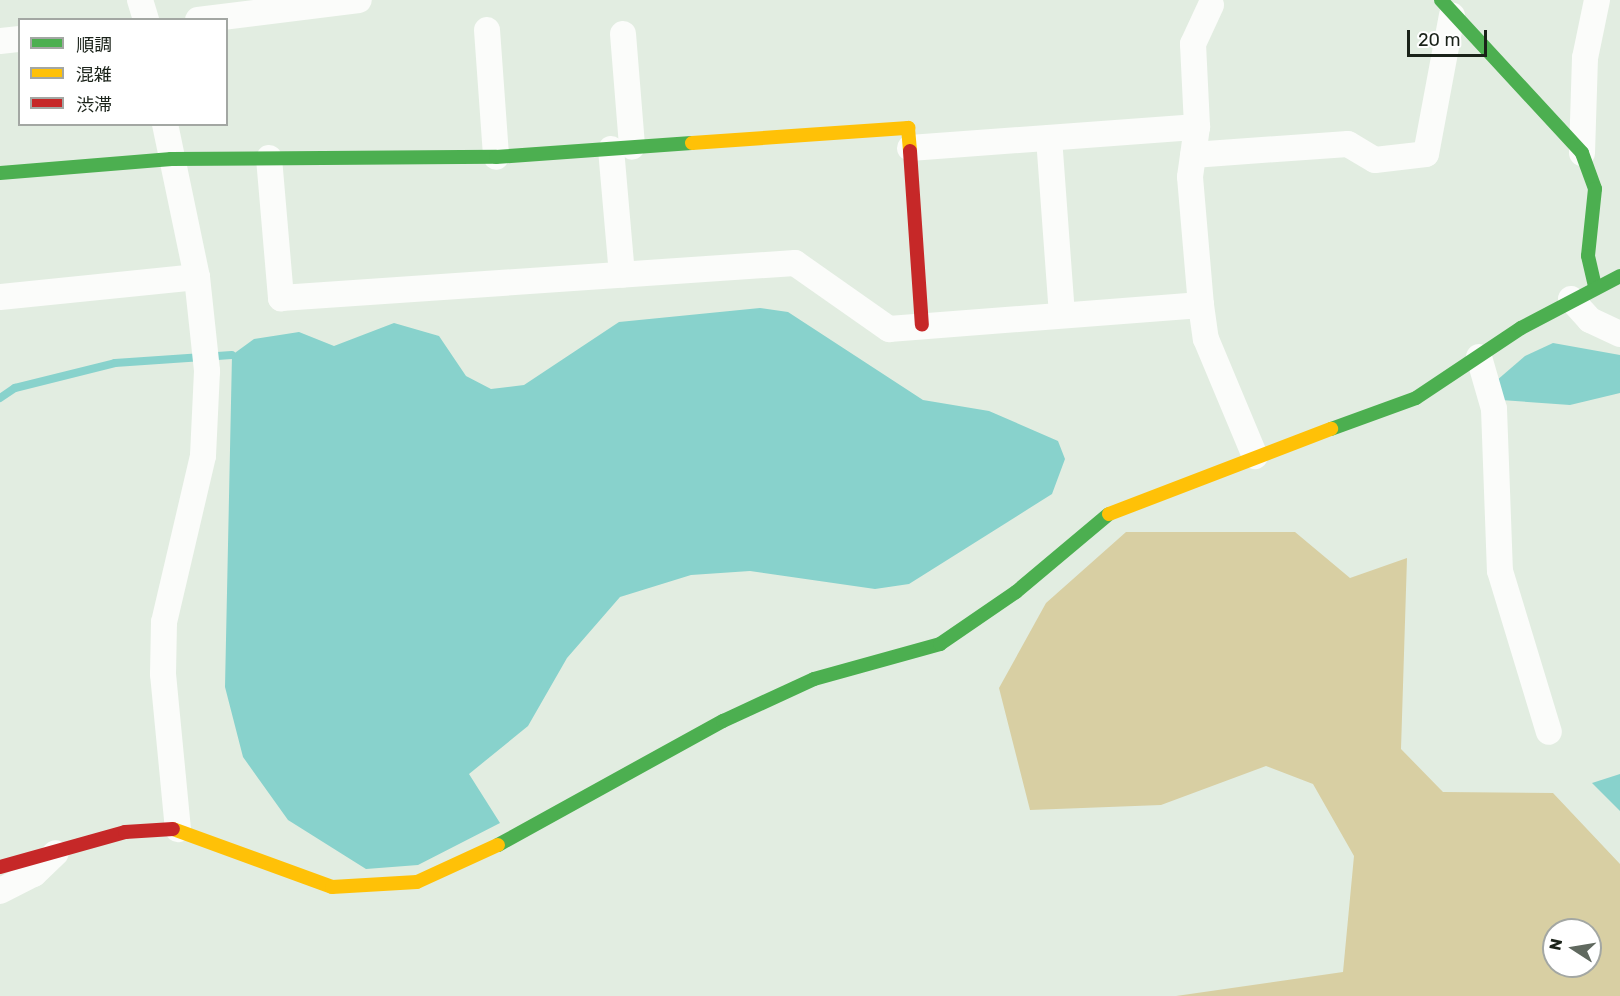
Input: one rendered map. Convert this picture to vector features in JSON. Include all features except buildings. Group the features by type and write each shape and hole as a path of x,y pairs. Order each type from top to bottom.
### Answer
{"street":[{"path":"140,0 145,18"},
{"path":"208,18 270,5 351,0"},
{"path":"1594,286 1588,256 1595,189 1582,153 1585,58 1597,0"},
{"path":"1211,5 1193,44 1197,127 1193,155 1202,305 1206,339 1255,456"},
{"path":"1447,8 1582,153"},
{"path":"1193,155 1348,144 1375,160 1426,154 1447,8"},
{"path":"487,30 496,157"},
{"path":"622,275 623,34"},
{"path":"0,41 18,39"},
{"path":"165,126 197,278 207,371 203,456 164,622 163,674 178,829"},
{"path":"910,148 1197,127"},
{"path":"0,173 171,159 496,157 908,128 922,325"},
{"path":"1048,138 1062,315"},
{"path":"269,158 281,298 795,263 889,329 1202,305"},
{"path":"0,867 125,832 178,829 263,866 332,887 417,882 464,864 723,721 814,679 940,644 1016,592 1117,507 1416,398 1571,299 1594,286 1620,276"},
{"path":"0,297 197,278"},
{"path":"1571,299 1590,321 1620,334"},
{"path":"1479,357 1494,409 1500,572 1549,732"},
{"path":"0,891 34,874 60,850"}],"shaded area":[{"path":"1126,532 1295,532 1350,578 1407,558 1401,749 1443,792 1553,793 1620,864 1620,996 1176,996 1343,972 1354,856 1313,784 1266,766 1161,805 1030,810 999,688 1046,603"}],"water":[{"path":"760,308 788,312 923,400 989,411 1058,441 1065,459 1052,494 909,584 875,589 750,571 691,575 620,597 567,658 528,726 469,774 500,823 418,865 366,869 288,820 243,757 225,687 232,355 254,339 299,332 334,346 394,323 439,336 466,376 491,389 524,385 619,322"},
{"path":"1553,343 1620,355 1620,393 1570,405 1501,400 1496,381 1525,356"},
{"path":"1620,774 1620,811 1592,783"}],"waterway":[{"path":"0,398 15,388 115,363 232,355"}],"traffic: fast":[{"path":"1441,0 1582,153 1595,189 1588,256 1595,286"},
{"path":"0,173 171,159 496,157 692,143"},
{"path":"1331,429 1416,398 1521,328 1620,276"},
{"path":"498,845 723,721 814,679 940,644 1016,592 1109,514"}],"traffic: slow":[{"path":"692,143 908,128 910,151"},
{"path":"1109,514 1331,429"},
{"path":"173,829 332,887 417,882 498,845"}],"traffic: jam":[{"path":"910,151 922,325"},
{"path":"0,867 125,832 173,829"}]}
